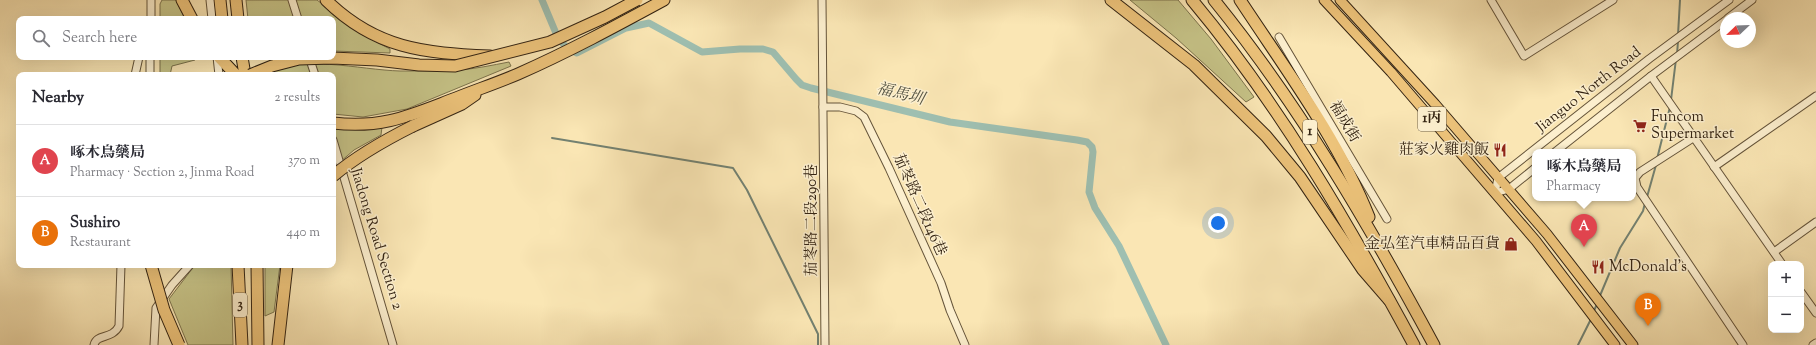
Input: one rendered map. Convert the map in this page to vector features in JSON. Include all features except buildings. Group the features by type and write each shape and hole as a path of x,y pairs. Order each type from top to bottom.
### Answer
{"highway":[{"path":"182,0 190,16"},
{"path":"220,0 222,16"},
{"path":"236,0 238,16"},
{"path":"326,0 374,36 399,46 446,54 497,56"},
{"path":"336,58 377,60 419,65 455,66 550,42 605,17 637,0"},
{"path":"336,123 350,125 375,124 416,114 519,74 664,0"},
{"path":"1111,0 1194,65 1266,136 1300,177 1363,270 1389,300"},
{"name":"1","path":"1192,0 1242,63 1283,122 1329,195 1414,345"},
{"name":"1","path":"1214,0 1238,30 1304,124 1382,249 1434,345"},
{"path":"1240,0 1339,154 1360,195 1382,249"},
{"path":"221,60 233,72"},
{"path":"226,60 228,72"},
{"path":"242,60 244,72"},
{"path":"257,72 292,60"},
{"path":"336,173 348,163 377,144 462,104 492,84"},
{"path":"152,268 164,310 179,345"},
{"name":"3","path":"238,268 242,345"},
{"name":"3","path":"257,268 258,345"},
{"path":"278,345 287,268"}],"main road":[{"name":"1丙","path":"1324,0 1391,72 1495,193 1536,242 1615,345"},
{"name":"1丙","path":"1340,0 1406,71 1509,189 1547,234 1633,345"}],"street":[{"path":"151,0 151,16"},
{"path":"210,0 212,16"},
{"path":"292,0 297,16"},
{"name":"茄苳路二段290巷","path":"822,0 825,345"},
{"path":"1491,0 1524,56 1613,0"},
{"name":"Jianguo North Road","path":"1535,149 1649,59 1729,0"},
{"name":"Jianguo North Road","path":"1736,12 1752,0"},
{"name":"Jianguo North Road","path":"1559,149 1651,76 1720,24"},
{"name":"福成街","path":"1278,37 1387,219"},
{"path":"136,72 139,60"},
{"path":"150,60 150,72"},
{"path":"218,60 219,72"},
{"path":"310,60 314,72"},
{"path":"1651,76 1780,261"},
{"path":"1714,167 1816,96"},
{"name":"茄苳路二段146巷","path":"823,107 840,106 856,111 864,117 889,168 941,283 950,310 965,345"},
{"path":"1636,177 1640,172 1656,161 1693,138"},
{"name":"Jiadong Road Section 2","path":"336,150 393,345"},
{"name":"Jianguo North Road","path":"1498,178 1532,151"},
{"path":"1498,178 1495,193 1509,189 1532,170"},
{"path":"1636,182 1637,187 1744,345"},
{"path":"1774,252 1816,222"},
{"path":"94,345 94,342 99,338 111,335 119,326 121,268"},
{"path":"154,345 156,308 172,285 187,268"},
{"path":"1804,296 1816,313"}],"shaded area":[{"path":"162,0 176,0 184,16 160,16 160,4"},
{"path":"246,0 317,0 361,34 390,49 390,53 336,51 336,16 248,16"},
{"path":"1130,0 1178,0 1211,39 1254,97 1246,102 1176,38"},
{"path":"160,60 195,60 172,66 171,72 160,72"},
{"path":"509,62 511,66 407,109 363,117 336,114 336,72 269,72 277,68 311,64 330,64 400,71 444,71 484,67"},
{"path":"336,127 382,127 381,135 354,150 336,165"},
{"path":"193,268 231,268 233,345 188,345 169,299"},
{"path":"265,268 280,268 274,312 265,316"}],"waterway":[{"name":"福馬圳","path":"542,0 558,38 567,48 577,53 626,28 649,23 702,52 740,49 763,49 773,52 802,85 811,88 950,122 1087,142 1092,147 1093,152 1089,192 1095,208 1119,246 1166,345"},
{"path":"1678,35 1680,0"},
{"path":"1677,55 1678,41"},
{"path":"1671,100 1676,59"},
{"path":"1657,159 1670,107"},
{"path":"552,138 733,168 747,190 818,334 818,345"},
{"path":"1647,197 1656,165"},
{"path":"1599,298 1620,248 1643,211 1645,203"},
{"path":"1593,313 1597,304"},
{"path":"1578,345 1591,319"}],"place":[{"name":"Funcom Supermarket","path":"1640,126"},
{"name":"莊家火雞肉飯","path":"1500,150"},
{"name":"金弘笙汽車精品百貨","path":"1511,244"},
{"name":"啄木鳥藥局","path":"1584,247"},
{"name":"McDonald's","path":"1598,267"},
{"name":"Sushiro","path":"1648,326"}]}
